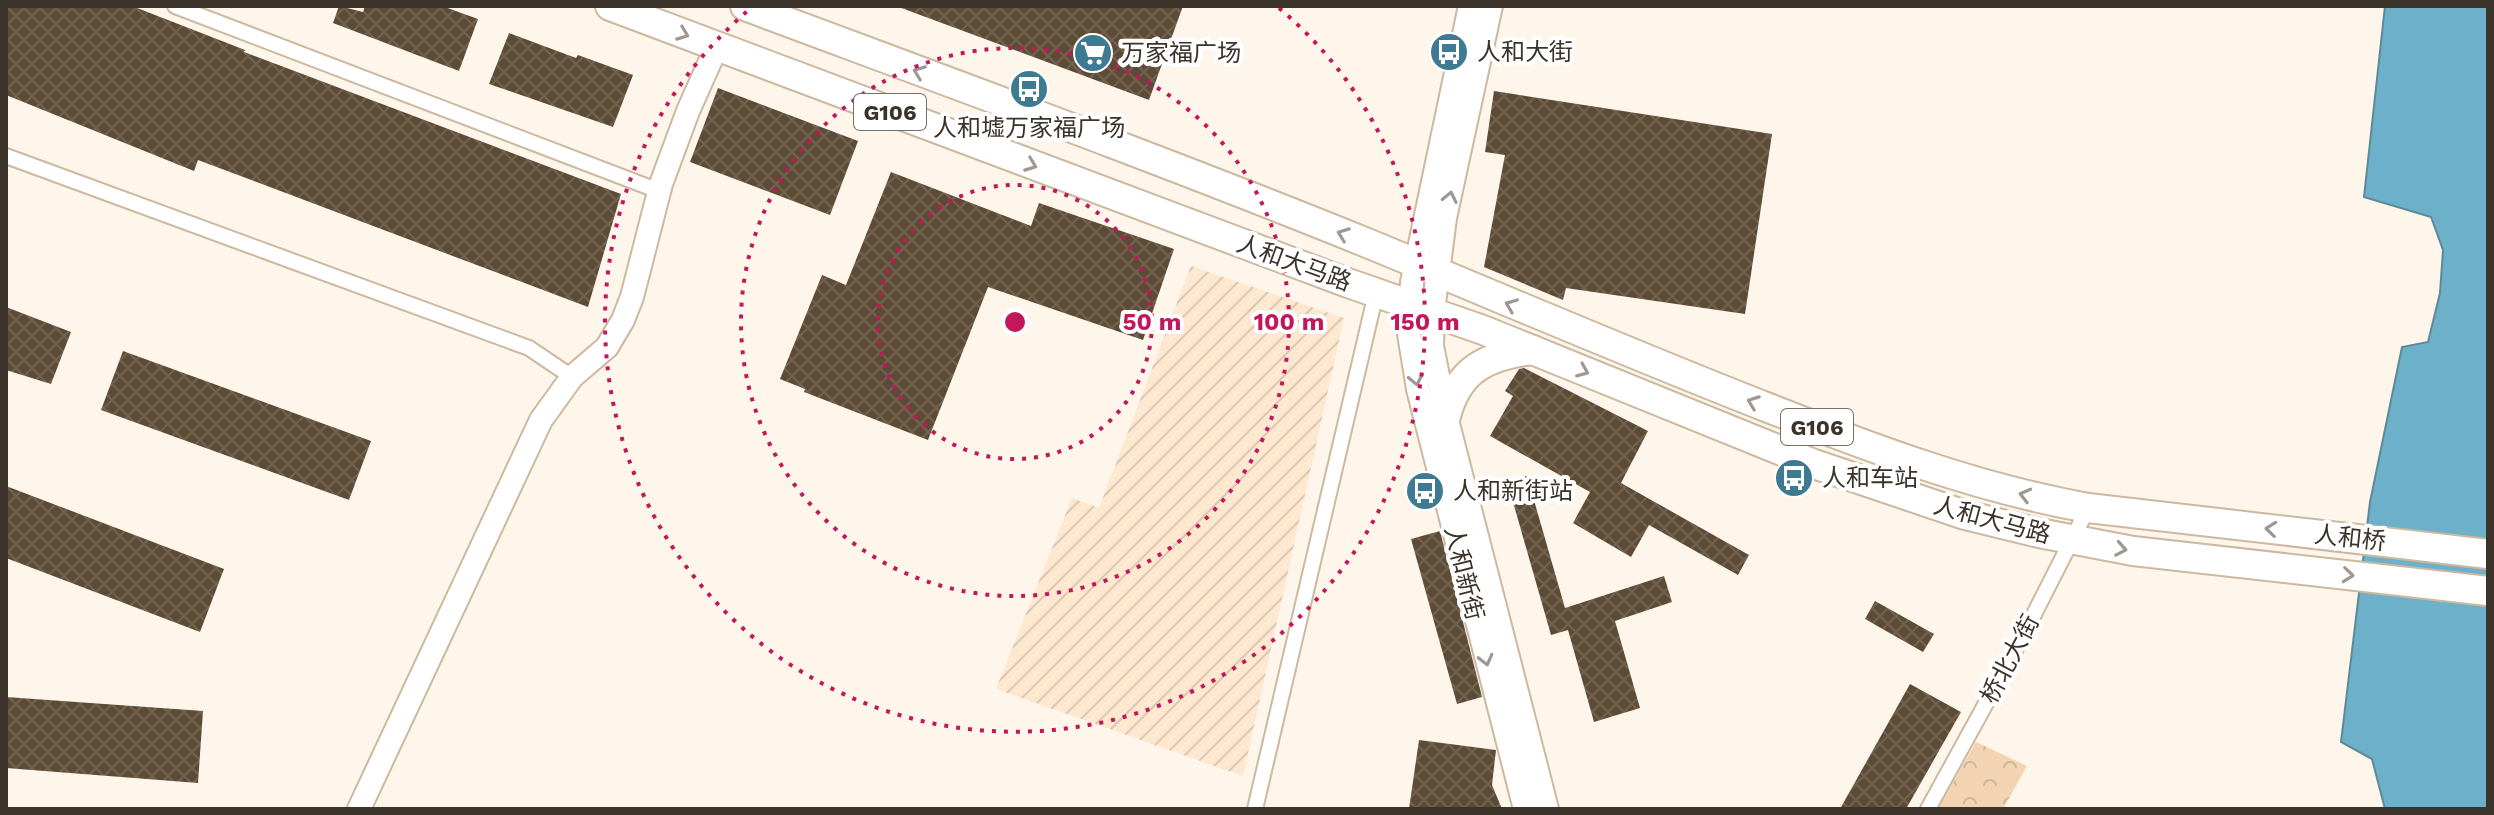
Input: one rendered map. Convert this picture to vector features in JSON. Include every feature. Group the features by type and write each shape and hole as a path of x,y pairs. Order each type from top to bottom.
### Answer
{"highway":[{"name":"人和大马路","path":"610,6 1170,217 1421,307 1866,483 1990,523 2073,540 2215,561"},
{"name":"人和大马路","path":"745,6 773,11 1374,246 1612,346 1873,448 1985,485 2088,508 2213,522"},
{"path":"1170,217 1185,173"},
{"path":"1446,416 1456,390 1468,375 1498,355 1533,350"},
{"name":"人和桥","path":"2213,522 2488,554"},
{"name":"人和桥","path":"2215,561 2488,591"}],"street":[{"path":"175,6 659,191"},
{"name":"人和新街","path":"1470,6 1421,307 1409,334 1418,389 1525,809"},
{"name":"人和新街","path":"1426,269 1445,218 1491,6"},
{"path":"359,809 541,420 572,377 607,347 623,320 632,297 659,191 688,111 717,46"},
{"path":"6,156 529,348 572,377"},
{"path":"1255,809 1376,293"},
{"name":"人和新街","path":"1421,307 1547,809"},
{"name":"桥北大街","path":"1928,809 2088,508"}],"shaded area":[{"path":"1191,266 1344,318 1243,776 996,689 1072,498 1099,508"}],"green space":[{"path":"1976,742 2027,766 2003,809 1938,809"}],"water":[{"path":"2385,6 2488,6 2488,809 2385,809 2372,759 2341,742 2370,502 2402,347 2428,342 2440,293 2443,250 2431,217 2364,197"}],"building":[{"path":"6,6 132,6 244,52 621,194 588,307 198,160 194,171 6,95"},
{"path":"339,6 363,12 365,6 442,6 478,19 459,71 333,23"},
{"name":"万家福广场","path":"896,6 1183,6 1149,100"},
{"path":"509,33 633,75 613,127 489,84"},
{"path":"718,88 858,141 830,215 690,162"},
{"path":"1494,91 1772,134 1745,314 1566,288 1563,300 1484,267 1505,155 1485,152"},
{"path":"891,172 1031,226 1039,203 1174,249 1143,340 988,287 928,440 804,392 805,389 780,379 822,275 846,285"},
{"path":"6,307 71,332 51,384 6,370"},
{"path":"123,351 371,441 349,500 101,410"},
{"path":"1524,368 1648,431 1621,483 1749,555 1738,575 1649,525 1631,557 1573,523 1590,492 1490,436 1513,396 1505,391 1519,369"},
{"path":"1527,476 1565,608 1664,576 1672,602 1615,621 1640,708 1594,722 1568,630 1551,635 1507,481"},
{"path":"6,486 224,569 200,632 6,558"},
{"path":"1440,531 1482,697 1457,704 1411,539"},
{"path":"1875,601 1934,634 1923,652 1865,619"},
{"path":"1910,684 1961,712 1906,809 1840,809"},
{"path":"6,697 203,711 198,783 6,768"},
{"path":"1419,740 1496,750 1492,785 1502,809 1409,809"}],"place":[{"name":"人和大街","path":"1449,52"},
{"name":"万家福广场","path":"1093,53"},
{"name":"人和墟万家福广场","path":"1029,89"},
{"name":"人和车站","path":"1794,478"},
{"name":"人和新街站","path":"1425,491"}]}
